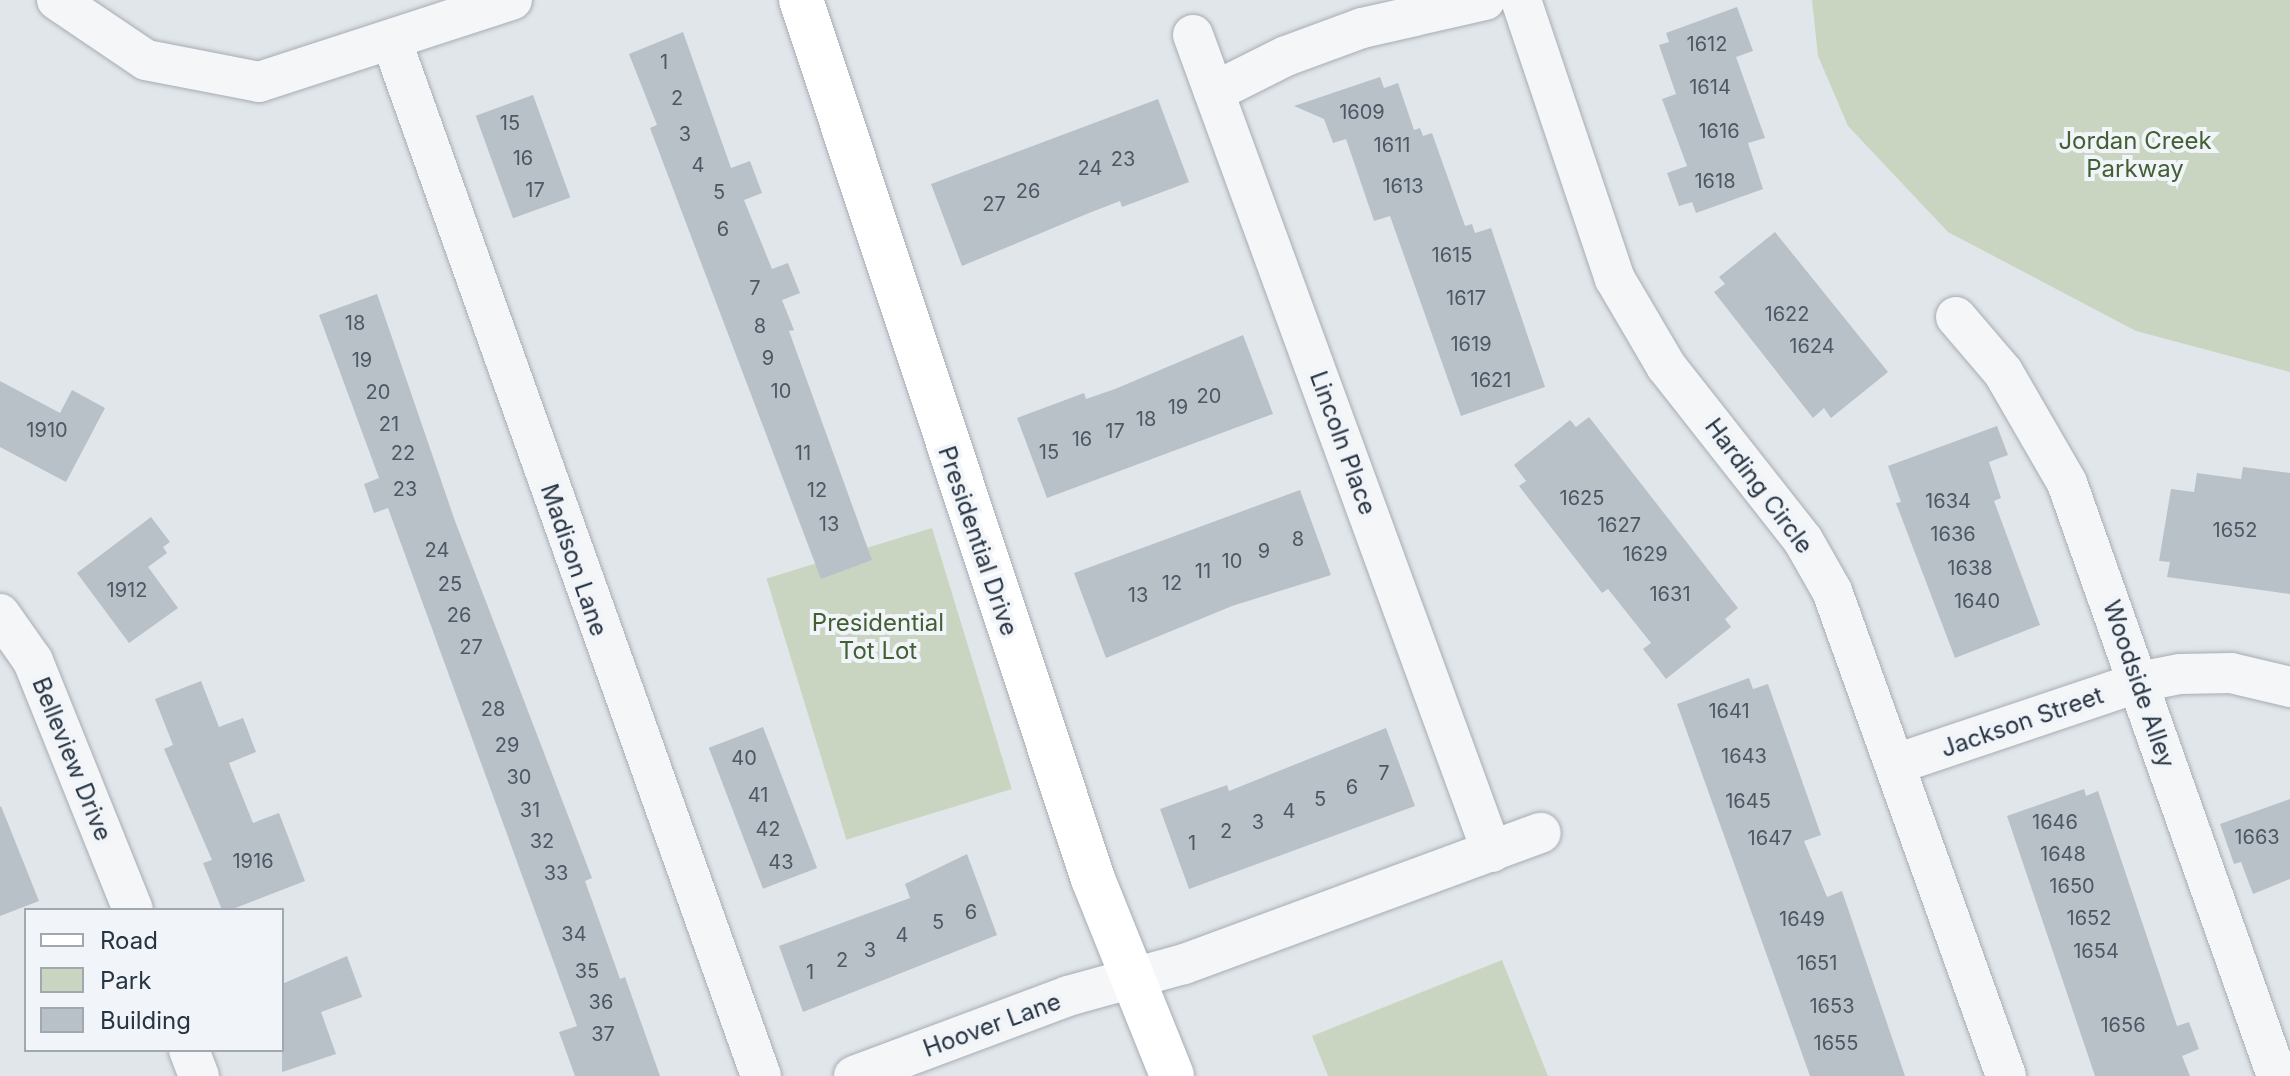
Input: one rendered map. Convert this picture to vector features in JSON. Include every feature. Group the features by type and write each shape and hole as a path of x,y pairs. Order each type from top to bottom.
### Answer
{"street":[{"path":"57,0 146,60 259,82 392,42 512,0"},
{"name":"Presidential Drive","path":"801,0 961,493 1131,979 1172,1076"},
{"path":"1214,92 1286,56 1362,28 1485,0"},
{"name":"Harding Circle","path":"1521,0 1615,279 1666,366 1803,540 1850,632 2006,1076"},
{"name":"Lincoln Place","path":"1193,35 1492,852"},
{"name":"Madison Lane","path":"392,42 761,1076"},
{"name":"Woodside Alley","path":"1956,317 2003,372 2043,434 2081,517 2277,1076"},
{"name":"Belleview Drive","path":"0,614 33,661 132,908"},
{"name":"Jackson Street","path":"1896,764 2139,682 2180,674 2231,673 2290,687"},
{"path":"1131,979 1541,833"},
{"name":"Hoover Lane","path":"854,1076 1068,996 1131,979"},
{"path":"190,1052 199,1076"}],"green space":[{"name":"Jordan Creek Parkway","path":"1812,0 2290,0 2290,372 2136,331 1948,232 1848,126 1818,56"},
{"name":"Presidential Tot Lot","path":"932,528 1012,789 846,840 767,579"},
{"path":"1502,960 1548,1076 1328,1076 1312,1036"}],"building":[{"path":"1737,7 1753,51 1736,57 1765,138 1748,143 1763,189 1696,213 1692,202 1679,206 1667,173 1687,166 1662,99 1676,94 1659,45 1669,42 1666,33"},
{"path":"683,32 731,168 750,161 762,193 744,200 772,269 788,263 800,293 782,300 794,330 789,331 872,560 821,579 650,128 657,125 629,54"},
{"path":"1380,77 1384,88 1398,83 1414,130 1420,128 1423,136 1432,133 1465,226 1472,224 1475,233 1491,228 1545,387 1461,416 1390,216 1374,221 1346,139 1333,143 1324,119 1294,106"},
{"path":"533,95 570,197 513,218 476,116"},
{"path":"1158,99 1189,182 1122,207 1120,201 962,266 931,184"},
{"path":"1775,232 1888,372 1831,418 1824,408 1813,418 1714,292 1725,284 1719,277"},
{"path":"377,294 455,521 592,878 585,881 620,979 625,977 660,1076 575,1076 559,1032 577,1026 388,508 374,513 364,484 379,478 319,315"},
{"path":"1243,335 1273,414 1047,498 1017,418 1084,393 1086,399 1115,389"},
{"path":"0,381 60,413 72,390 105,408 66,482 0,447"},
{"path":"1589,417 1738,608 1725,619 1731,627 1666,679 1643,649 1651,643 1608,589 1602,593 1519,486 1526,481 1514,465 1570,420 1576,427"},
{"path":"1997,426 2008,455 1989,462 2001,498 1994,501 2040,625 1955,658 1896,503 1901,502 1888,466"},
{"path":"2243,467 2290,473 2290,594 2167,577 2170,562 2159,561 2171,489 2194,492 2197,473 2241,479"},
{"path":"1300,490 1331,575 1232,606 1106,658 1074,573"},
{"path":"151,517 170,542 163,547 167,553 148,567 178,608 129,643 77,573"},
{"path":"1749,678 1753,689 1768,684 1821,835 1804,841 1827,897 1842,891 1905,1076 1810,1076 1677,704"},
{"path":"201,681 219,727 243,718 256,752 229,763 253,823 279,813 305,881 235,908 221,908 203,863 212,860 164,749 173,745 155,699"},
{"path":"763,727 817,868 763,889 709,748"},
{"path":"1386,728 1415,806 1189,889 1160,809 1227,785 1229,791"},
{"path":"2084,789 2086,796 2098,791 2177,1026 2189,1022 2199,1049 2182,1056 2190,1076 2095,1076 2007,816"},
{"path":"2290,799 2290,879 2253,894 2241,862 2234,864 2220,824"},
{"path":"0,807 39,901 0,916"},
{"path":"967,854 997,935 803,1012 779,946 910,898 905,884"},
{"path":"347,956 362,997 321,1012 336,1054 282,1072 284,1052 284,983"}]}
